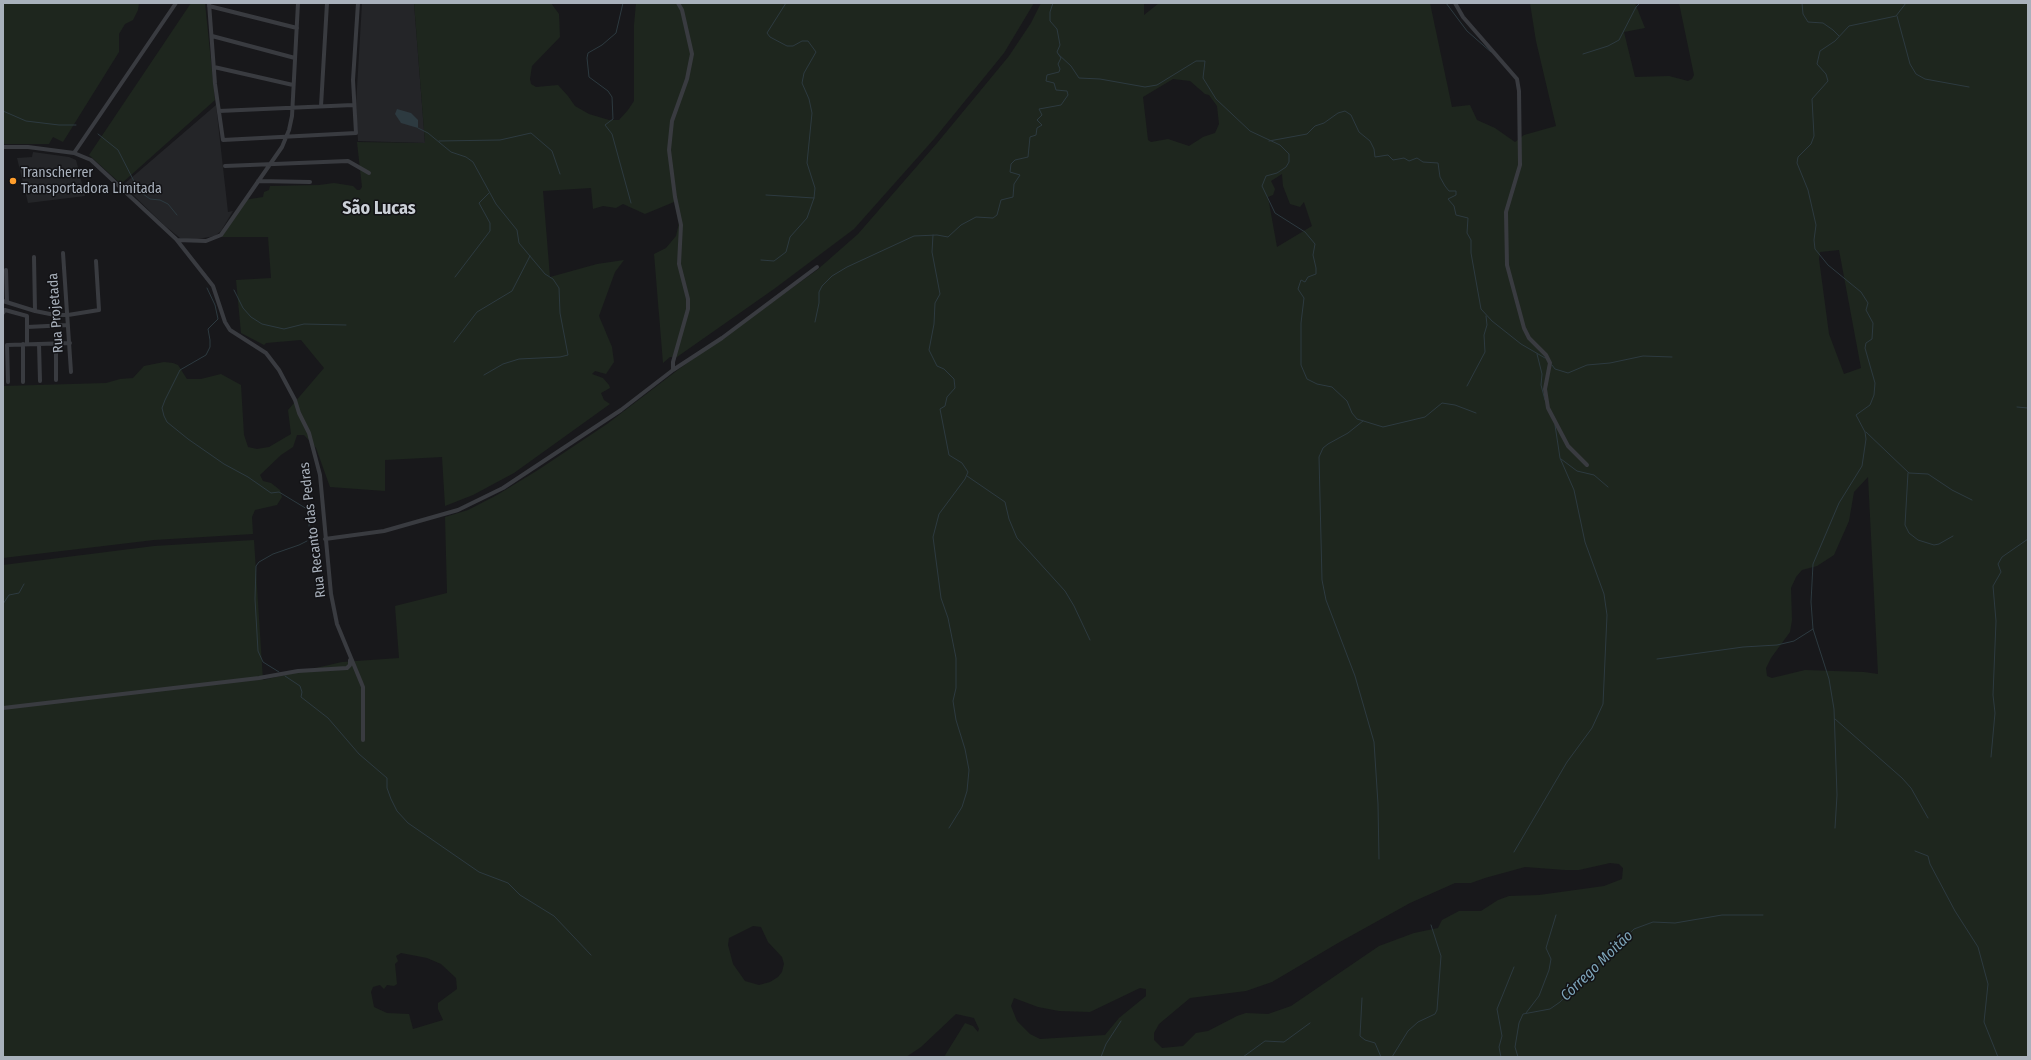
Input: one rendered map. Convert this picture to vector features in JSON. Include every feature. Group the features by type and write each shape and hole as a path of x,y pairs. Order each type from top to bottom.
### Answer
{"street":[{"path":"74,153 176,3"},
{"path":"176,240 206,241 217,238 282,147 287,136 292,107 298,3"},
{"path":"321,106 327,3"},
{"path":"297,28 209,4 214,67 223,140 356,133 353,105 358,3"},
{"path":"673,370 673,362 688,310 688,299 679,264 681,225 675,197 670,150 672,121 687,79 692,54 682,10 678,3"},
{"path":"1455,3 1463,17 1517,79 1519,91 1520,165 1506,212 1507,265 1524,328 1529,338 1546,355 1550,363 1545,389 1548,408 1568,446 1587,465"},
{"path":"212,36 295,58"},
{"path":"214,67 293,85"},
{"path":"219,111 353,105"},
{"name":"Rua Recanto das Pedras","path":"3,147 28,147 74,153 91,160 176,240 213,286 225,322 230,330 266,353 290,388 298,412 309,433 320,476 325,539 337,624 350,659 363,687 363,740"},
{"path":"225,166 348,161 369,173"},
{"path":"258,181 310,182"},
{"name":"Rua Projetada","path":"63,253 71,372"},
{"path":"34,257 35,311"},
{"path":"6,270 5,301 35,311 68,315 99,310 96,261"},
{"path":"325,539 384,531 458,510 497,491 522,477 621,410 673,370 722,338 817,267"},
{"path":"3,313 5,310 27,316 22,382"},
{"path":"27,326 68,325"},
{"path":"56,343 56,380"},
{"path":"8,382 5,371 5,354 7,345 70,343"},
{"path":"39,344 40,381"},
{"path":"3,708 259,678 298,671 347,668 350,665 350,659"}],"shaded area":[{"path":"3,3 139,3 138,10 133,20 125,24 119,34 119,52 63,142 53,137 49,144 3,144"},
{"path":"191,3 205,3 215,100 121,184 89,155"},
{"path":"362,3 414,3 425,143 358,141 356,105"},
{"path":"414,3 551,3 559,14 560,37 532,66 530,79 531,84 536,87 558,85 575,106 589,114 609,120 619,120 634,101 634,25 636,3 1034,3 1004,53 934,139 854,229 774,289 677,357 670,357 663,363 654,254 666,248 676,236 679,223 674,202 645,214 623,204 616,208 603,206 593,209 591,188 543,191 550,277 597,264 624,260 615,272 599,316 612,347 614,362 606,374 595,371 592,374 603,378 609,385 610,388 601,393 604,400 610,404 514,473 473,495 445,506 442,457 385,460 385,491 330,487 316,448 304,435 297,435 293,447 281,455 260,475 263,481 271,483 280,490 282,497 277,505 255,510 252,517 253,534 154,540 3,558 3,386 106,383 120,379 133,378 144,366 164,362 173,363 178,365 187,379 201,379 221,374 241,385 244,435 248,447 257,449 269,447 291,434 288,410 324,368 301,340 266,343 264,345 241,333 236,280 271,278 268,237 222,237 244,200 263,197 264,192 269,190 270,186 319,185 334,183 353,186 357,190 360,190 362,187 357,142 425,143"},
{"path":"1041,3 1144,3 1144,15 1159,3 1430,3 1452,107 1470,105 1477,120 1495,128 1515,142 1524,135 1556,126 1536,41 1530,3 1635,3 1645,28 1624,32 1635,77 1669,76 1688,81 1692,79 1694,75 1679,3 2028,3 2028,1057 944,1057 965,1023 973,1026 978,1032 979,1029 974,1018 956,1014 921,1047 906,1057 3,1057 3,565 154,546 254,540 263,680 342,662 399,658 395,606 447,593 445,517 468,510 497,495 538,470 607,424 679,369 817,270 858,234 938,142 1009,56 1031,23","holes":["1173,79 1190,81 1205,94 1209,95 1217,106 1219,124 1215,133 1203,137 1189,146 1168,139 1151,142 1148,140 1143,97","1282,174 1283,186 1290,204 1300,207 1304,202 1312,226 1277,247 1268,197 1273,195 1275,189 1271,181","1839,250 1861,368 1844,374 1829,334 1819,259 1820,252","1868,477 1878,674 1864,672 1805,670 1772,678 1767,676 1766,668 1771,658 1790,632 1792,620 1791,588 1796,577 1802,570 1817,566 1834,555 1849,521 1854,492","1610,863 1619,864 1623,868 1622,879 1604,886 1539,895 1509,896 1498,900 1481,911 1459,911 1442,920 1438,928 1414,933 1379,946 1291,1006 1268,1014 1246,1013 1237,1016 1208,1031 1196,1033 1183,1046 1162,1048 1154,1040 1154,1033 1159,1024 1190,998 1246,991 1272,982 1410,903 1455,883 1471,883 1525,867 1579,870","753,926 761,927 768,942 782,957 784,964 782,972 778,977 770,982 759,985 745,981 733,964 728,945 729,938","401,953 427,958 441,964 456,978 457,989 438,1003 438,1009 443,1020 413,1029 409,1014 387,1013 374,1007 371,992 373,987 380,985 384,989 387,985 394,986 397,984 395,964 398,961 396,956","1140,988 1146,989 1146,996 1119,1018 1105,1035 1040,1039 1030,1034 1017,1021 1011,1006 1014,998 1038,1007 1059,1011 1090,1012"]},
{"path":"216,105 228,212 233,211 221,231 215,236 192,240 180,238 164,225 123,185"},
{"path":"397,109 411,113 418,120 418,128 401,123 395,114"},
{"path":"33,152 69,157 76,160 85,196 28,203 17,158 32,157"}],"waterway":[{"path":"623,3 616,33 602,45 588,53 587,58 589,77 608,91 612,97 613,119 605,125 612,134 631,203"},
{"path":"761,260 774,261 786,252 790,237 807,218 814,198 815,188 807,163 812,113 809,99 802,83 804,73 816,52 808,41 802,41 793,46 787,46 770,37 767,33 786,3"},
{"path":"815,322 819,303 819,292 822,286 832,276 847,267 914,236 937,235 948,237 961,225 976,217 993,218 997,215 1001,200 1013,197 1014,184 1020,175 1010,172 1011,164 1015,160 1028,157 1030,137 1036,135 1037,128 1042,125 1037,120 1042,115 1039,109 1061,105 1068,95 1067,91 1056,90 1054,83 1046,81 1047,75 1059,72 1060,69 1058,64 1061,58 1057,52 1060,45 1057,29 1050,21 1050,12 1053,3"},
{"path":"1446,3 1467,31 1491,52"},
{"path":"1583,54 1608,46 1619,40 1636,7 1640,3"},
{"path":"1802,3 1803,14 1808,22 1823,23 1839,36"},
{"path":"1835,828 1837,795 1834,709 1829,679 1813,629 1811,602 1813,564 1839,503 1862,466 1866,439 1865,432 1856,415 1870,405 1874,395 1875,383 1865,348 1866,343 1872,339 1873,323 1866,310 1868,303 1861,292 1828,265 1815,249 1814,240 1816,225 1808,190 1797,163 1798,157 1811,144 1814,136 1812,99 1828,81 1826,74 1817,64 1820,51 1835,41 1849,26 1896,16 1906,3"},
{"path":"1897,16 1910,64 1916,74 1925,79 1969,87"},
{"path":"1058,54 1071,66 1079,78 1100,79 1145,87 1157,85 1196,61 1205,61 1203,78 1216,99 1250,131 1280,145 1289,154 1289,162 1286,167 1277,173 1266,176 1262,186 1275,213 1305,232 1315,244 1313,255 1316,274 1308,277 1305,282 1301,280 1298,289 1304,298 1301,323 1301,365 1307,379 1317,384 1332,387 1347,401 1352,413 1357,419 1383,427 1425,417 1442,403 1455,405 1476,413"},
{"path":"3,111 26,121 59,125 76,125"},
{"path":"1269,141 1307,134 1315,126 1324,123 1338,113 1345,111 1351,115 1359,132 1370,141 1374,149 1375,157 1388,155 1393,160 1404,158 1409,161 1417,158 1423,162 1438,163 1440,177 1445,186 1449,191 1456,191 1456,195 1448,199 1454,206 1456,215 1468,218 1467,233 1471,240 1471,253 1481,309 1492,321 1521,344 1545,358"},
{"path":"418,128 428,133 451,152 466,157 473,162 496,204 517,230 519,243 545,274 553,279 559,288 560,313 568,355 560,357 519,359 503,364 484,375"},
{"path":"439,141 500,140 531,133 552,151 560,174"},
{"path":"98,134 118,150 139,191 150,199 160,200 168,204 177,215"},
{"path":"455,277 490,231 490,223 479,203 489,193"},
{"path":"766,195 814,198"},
{"path":"933,235 932,252 940,294 935,303 934,324 929,350 937,366 944,369 954,379 955,388 947,397 945,406 940,409 949,455 962,463 968,472 965,479 939,514 933,537 941,598 948,618 956,658 956,688 953,701 956,720 965,749 969,770 967,791 962,807 949,828"},
{"path":"454,342 477,312 512,291 530,256"},
{"path":"207,288 215,305 218,319 208,329 210,347 206,355 180,370 162,408 164,416 167,422 188,439 224,464 248,477 271,493 279,492 307,509 310,513 309,526"},
{"path":"234,290 243,308 251,317 262,324 284,329 304,324 346,325"},
{"path":"1467,386 1485,352 1484,335 1487,325 1486,316"},
{"path":"1537,354 1542,374 1541,385 1545,400"},
{"path":"1552,365 1555,369 1568,373 1587,365 1610,363 1643,356 1672,357"},
{"path":"2017,407 2028,408"},
{"path":"1363,421 1348,433 1323,448 1319,457 1322,580 1326,600 1355,676 1374,742 1378,804 1379,859"},
{"path":"1514,852 1567,762 1592,728 1603,704 1607,615 1604,594 1585,542 1574,490 1560,458 1555,425"},
{"path":"1866,432 1909,473 1928,474 1952,490 1972,500"},
{"path":"1561,459 1577,471 1594,475 1608,487"},
{"path":"1908,473 1905,525 1909,533 1918,540 1934,545 1939,544 1953,536"},
{"path":"967,476 1005,502 1009,519 1017,538 1065,591 1090,640"},
{"path":"1991,757 1995,713 1993,695 1996,621 1993,586 2001,572 1998,564 2002,557 2028,539"},
{"path":"279,672 263,662 258,651 255,599 256,566 259,562 273,554 307,541"},
{"path":"3,604 9,595 19,593 24,584"},
{"path":"1657,659 1743,647 1777,645 1794,641 1813,629"},
{"path":"285,676 300,686 302,692 301,697 328,718 359,754 387,778 387,788 391,799 397,811 408,823 479,872 508,883 520,895 554,916 591,955"},
{"path":"1835,719 1902,778 1911,788 1928,818"},
{"path":"1915,851 1928,856 1930,864 1955,911 1978,947 1988,984 1984,1022 1998,1057"},
{"path":"1526,1013 1539,996 1549,970 1551,959 1546,948 1556,915"},
{"name":"Córrego Moitão","path":"1518,1057 1515,1047 1519,1023 1523,1014 1550,1009 1560,1002 1634,929 1653,922 1675,923 1722,915 1763,915"},
{"path":"1392,1057 1408,1031 1418,1022 1435,1014 1437,1010 1441,956 1431,925"},
{"path":"1501,1057 1499,1047 1502,1036 1497,1009 1514,967"},
{"path":"1362,998 1360,1036 1365,1040 1375,1043 1381,1057"},
{"path":"1101,1057 1106,1044 1121,1021"},
{"path":"1243,1057 1265,1041 1284,1042 1310,1023"}],"place":[{"name":"Transcherrer Transportadora Limitada","path":"13,181"}],"district":[{"name":"São Lucas","path":"379,209"}]}
